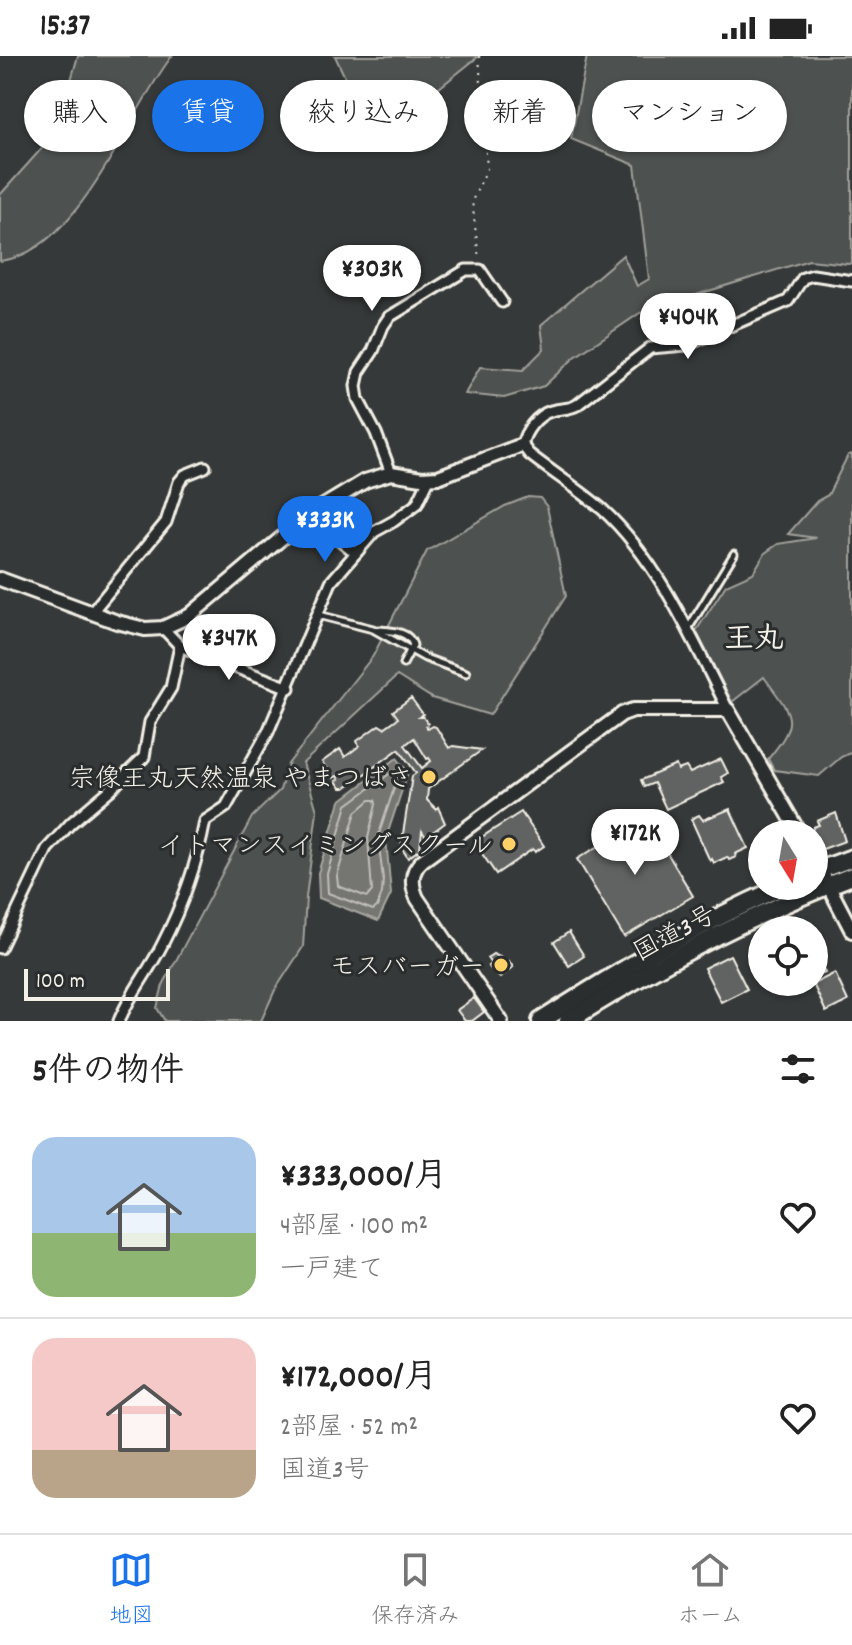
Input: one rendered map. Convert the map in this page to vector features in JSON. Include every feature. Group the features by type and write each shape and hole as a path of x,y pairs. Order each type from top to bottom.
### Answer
{"highway":[{"path":"828,863 852,858"},
{"name":"国道3号","path":"568,1021 718,934 852,876"},
{"name":"国道3号","path":"541,1021 632,964 754,900"}],"street":[{"path":"391,473 376,433 358,399 359,372 373,351 383,326 389,317 466,270 480,270 502,302"},
{"path":"522,445 524,436 542,415 552,410 569,410 650,348 686,345 788,301 803,278 813,275 852,281"},
{"path":"0,579 145,629 163,628 189,616 309,515 365,481 391,473 429,479 522,445"},
{"path":"522,445 529,454 603,511 633,543 688,630 728,710 792,820"},
{"path":"92,612 166,522 179,482 185,475 205,467"},
{"path":"119,1021 139,981 162,946 193,873 205,821 226,807 268,732 331,582 374,532 417,504 429,479"},
{"path":"309,515 356,553"},
{"path":"163,628 180,646 289,688"},
{"path":"0,948 47,849 144,757 150,722 171,688 180,646"},
{"path":"501,1021 417,898 412,879 418,864 628,711 728,710"},
{"path":"829,885 852,931"}],"lane":[{"path":"575,394 577,405"},
{"path":"688,630 734,554"},
{"path":"318,615 409,636 413,645 403,664"},
{"path":"373,629 425,658 466,673"}],"path":[{"path":"479,56 487,169 472,201 480,270"}],"shaded area":[{"path":"78,56 172,56 156,80 152,80 152,86 136,114 136,80 71,80"},
{"path":"335,56 479,56 448,81 346,80"},
{"path":"587,56 852,56 852,262 809,260 640,313 575,357 544,386 504,398 465,394 480,367 523,370 544,349 541,325 623,255 637,286 649,279 635,165 603,152 787,152 787,80 592,80 592,148 576,141 576,113"},
{"path":"39,152 114,152 78,207 54,233 29,252 0,261 0,195"},
{"path":"852,454 852,752 841,757 819,776 774,770 768,759 789,726 789,718 781,701 764,677 732,702 696,631 726,585 753,573 765,553 778,544 816,538 788,534 817,501 828,495 848,455"},
{"path":"528,497 540,498 547,507 566,596 490,715 432,698 397,676 303,763 317,811 303,947 275,990 261,1021 165,1021 157,1008 163,985 252,817 280,790 288,764 373,656 427,551 505,506"}],"water":[{"path":"397,758 408,772 386,838 391,894 378,921 319,898 318,873 340,801"}],"building":[{"name":"宗像王丸天然温泉 やまつばさ","path":"411,698 423,714 419,717 423,717 428,729 436,727 449,748 482,750 428,789 427,800 436,809 438,807 445,823 426,837 422,831 420,849 408,858 401,847 412,776 416,773 399,749 345,788 341,788 336,781 339,779 337,776 333,778 322,762 340,749 345,757 359,746 357,741 376,727 384,728 398,718 393,711","holes":["414,738 431,761 422,768 405,745"]},
{"path":"721,759 728,773 721,777 724,782 666,809 654,783 644,787 641,780 676,765 678,770 686,767 690,773"},
{"path":"730,809 748,848 729,860 727,857 714,863 712,859 710,861 691,819 699,815 703,820"},
{"name":"イトマンスイミングスクール","path":"521,812 544,846 535,852 533,849 496,874 474,842"},
{"path":"836,813 845,841 828,847 828,820 819,820"},
{"path":"644,814 693,896 624,937 577,859 641,821 639,817"},
{"path":"569,932 584,956 569,966 554,942"},
{"name":"モスバーガー","path":"493,954 505,964 509,961 513,967 500,978 488,966 491,964 487,958"},
{"path":"730,955 747,989 721,1002 704,968"},
{"path":"835,973 848,1001 826,1012 819,996 828,996 828,976"},
{"path":"474,998 484,1012 472,1021 465,1021 457,1010"}],"place":[{"name":"宗像王丸天然温泉 やまつばさ","path":"429,777"},
{"name":"イトマンスイミングスクール","path":"509,844"},
{"name":"モスバーガー","path":"501,965"}],"district":[{"name":"王丸","path":"754,637"}]}
